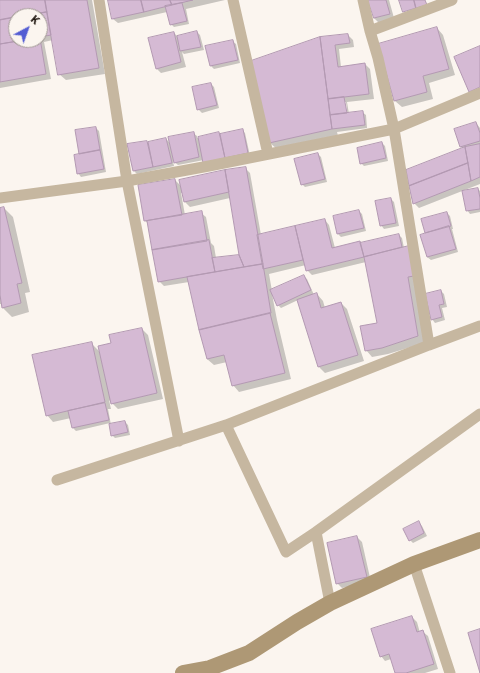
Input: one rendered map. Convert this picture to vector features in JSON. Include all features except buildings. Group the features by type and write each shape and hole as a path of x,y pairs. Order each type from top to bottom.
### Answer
{"street":[{"path":"99,0 127,181 179,441"},
{"path":"233,0 268,154"},
{"path":"363,0 394,129 429,345"},
{"path":"370,31 452,0"},
{"path":"0,198 127,181 394,129 480,93"},
{"path":"58,480 226,425 480,326"},
{"path":"226,425 286,552 480,414"},
{"path":"316,532 330,603"},
{"path":"183,673 210,668 249,653 330,603 414,564 480,540"},
{"path":"414,564 450,673"}]}
